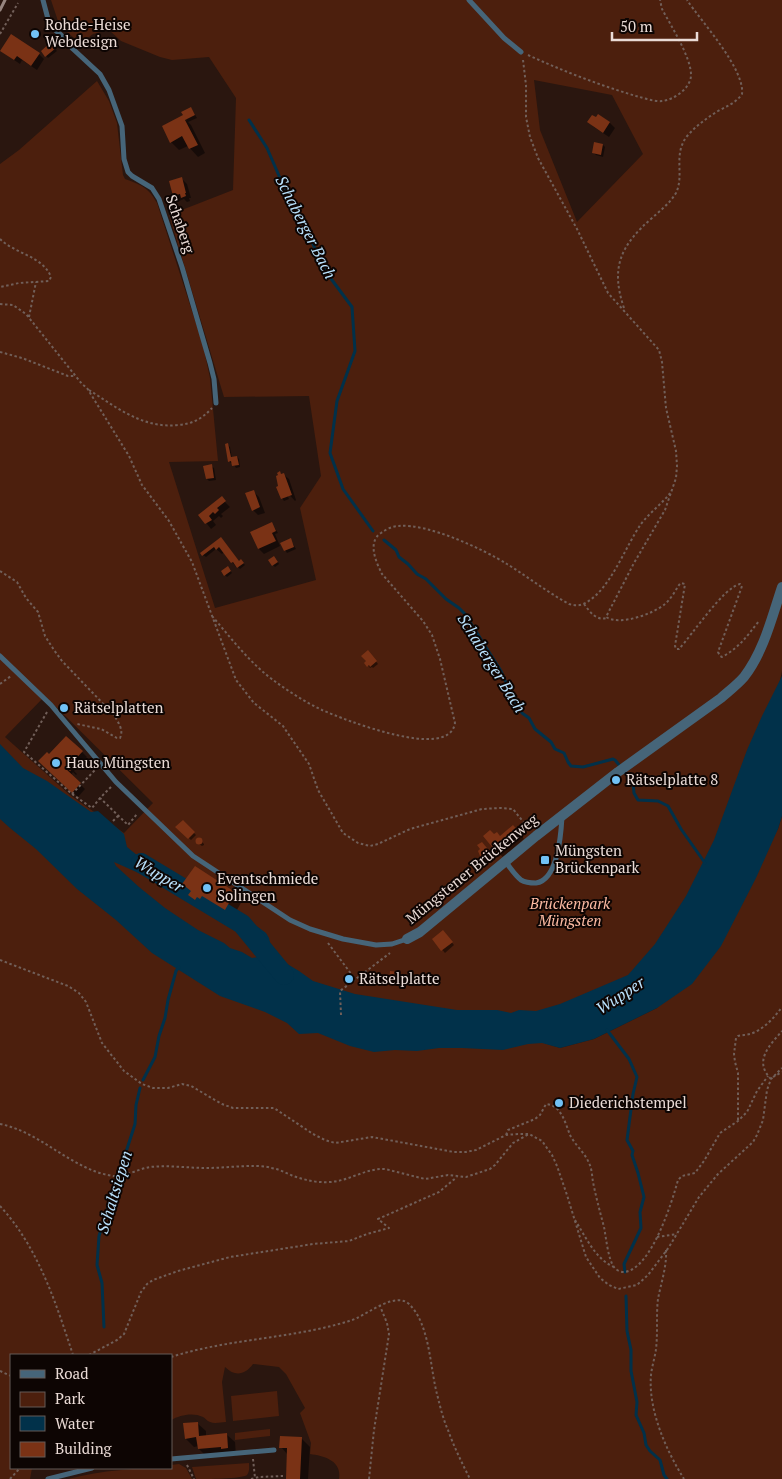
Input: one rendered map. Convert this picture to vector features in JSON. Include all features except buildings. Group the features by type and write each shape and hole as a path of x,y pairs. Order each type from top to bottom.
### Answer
{"street":[{"name":"Müngstener Brückenweg","path":"407,939 420,932 562,815 721,698 743,678 759,652 782,586"}],"lane":[{"name":"Schaberg","path":"43,0 48,19 53,28 72,49 94,67 107,86 122,126 124,159 128,172 152,188 159,199 182,267 210,362 216,403"},
{"path":"469,0 504,38 521,52"},
{"name":"Müngstener Brückenweg","path":"0,656 51,705 116,782 193,856 290,920 321,934 376,945 392,944 407,939"},
{"path":"506,862 523,881 536,883 546,878 555,860 559,846 562,815"},
{"path":"172,1459 274,1450"},
{"path":"48,1479 88,1469"}],"path":[{"path":"521,52 612,89 656,101 667,100 685,90 691,75 688,61 664,13 660,0"},
{"path":"624,310 620,297 618,266 629,240 665,207 676,192 679,154 686,137 700,123 734,102 742,94 742,84 734,66 687,0"},
{"path":"0,34 18,3"},
{"path":"521,52 525,67 526,117 535,152 589,252 605,287 614,300 656,346 662,358 666,408 677,460 676,478 665,510 634,563 606,616 607,618"},
{"path":"0,239 8,247 38,261 51,276 50,280 44,282 0,287"},
{"path":"29,318 36,282"},
{"path":"0,304 13,306 22,311 82,384 146,423 160,426 185,424 198,420 207,414 216,403"},
{"path":"0,352 22,358 68,376 76,376"},
{"path":"87,388 129,456 142,485 168,521 192,562 236,680 254,703 278,722 287,732 311,769 318,790 338,827 351,840 370,846 410,829 491,808 513,809 536,836"},
{"path":"212,616 247,657 262,671 284,688 313,706 362,725 406,738 432,740 447,734 452,730 455,723 440,659 428,627 380,571 373,547 376,537 392,527 404,526 438,533 506,563 568,604 576,606 584,604 606,583 642,523 673,489"},
{"path":"0,571 13,578 20,586 26,598 40,616 45,636 54,650 114,715 119,723 122,735 120,738 117,738 101,729 79,724 70,727"},
{"path":"584,604 589,611 601,619 631,619 647,614 665,604 679,585 685,584 675,646 676,649 679,649 720,600 736,585 741,585 718,652 722,657 747,638 761,619 765,616 772,618"},
{"path":"0,684 16,672"},
{"path":"51,705 24,752 72,794 92,808 108,790"},
{"path":"72,794 101,764"},
{"path":"100,798 128,825 136,816"},
{"path":"114,821 118,816"},
{"path":"321,934 355,979"},
{"path":"341,1015 340,991 392,951"},
{"path":"0,960 68,986 79,993 86,1002 102,1042 112,1056 129,1075 142,1084 153,1088 168,1088 182,1084 191,1086 222,1104 233,1108 274,1108 312,1134 335,1143 372,1137 454,1152 466,1152 476,1150 506,1135 528,1134 542,1141 552,1155 567,1194 586,1257 605,1282 618,1289 637,1285 648,1276 677,1234 699,1197 718,1174 753,1142 763,1120 770,1079 782,1068"},
{"path":"738,1121 738,1073 734,1054 736,1038 760,1029 782,1007"},
{"path":"770,1079 764,1067 764,1058 768,1048 782,1030"},
{"path":"770,1079 782,1072"},
{"path":"574,1219 601,1260 619,1272 630,1271 650,1251 673,1198 678,1180 682,1176 695,1173 720,1133 738,1121 747,1112 757,1091 768,1076"},
{"path":"506,1135 508,1130 540,1115 546,1104 550,1104 558,1110 574,1141 589,1163 607,1246 614,1268"},
{"path":"0,1124 28,1133 54,1150 102,1174 121,1176 141,1168 152,1167 208,1168 252,1166 271,1168 314,1182 338,1181 379,1169 425,1179 448,1175 466,1177 490,1169 513,1143 528,1134"},
{"path":"91,1354 117,1340 124,1334 141,1292 153,1280 201,1264 230,1257 313,1244 349,1241 389,1228 378,1219 439,1192 457,1177"},
{"path":"0,1206 22,1233 32,1251 48,1286 73,1354"},
{"path":"657,1237 677,1234"},
{"path":"666,1250 658,1301 656,1349 651,1376 651,1394 654,1415 684,1479"},
{"path":"172,1357 199,1349 334,1326 355,1319 388,1302 402,1301 410,1305 425,1333 437,1394 448,1431 470,1479"},
{"path":"369,1479 374,1430 389,1334 380,1306"},
{"path":"252,1452 255,1478"},
{"path":"184,1458 194,1479"},
{"path":"10,1479 19,1469"},
{"path":"251,1479 283,1476"}],"green space":[{"name":"Brückenpark Müngsten","path":"51,0 782,0 782,671 767,742 683,938 547,1044 560,1048 594,1039 657,1008 778,829 782,816 782,1479 339,1479 338,1468 331,1460 310,1454 311,1443 300,1413 305,1408 286,1374 279,1367 253,1364 247,1371 236,1373 225,1367 222,1382 226,1422 214,1423 209,1422 203,1417 191,1414 172,1420 172,1354 10,1354 10,1469 32,1469 30,1479 0,1479 0,164 19,150 97,81 109,101 117,123 123,175 125,179 147,190 157,203 203,345 210,378 218,461 169,462 215,608 316,580 300,508 321,476 309,396 224,397 169,215 233,190 236,98 209,57 172,60 160,57 121,41 109,30 93,34 81,43 59,24","holes":["534,80 612,95 643,154 577,222 540,130","45,696 153,803 124,833 70,795 5,737"]},
{"path":"277,1391 279,1416 233,1421 231,1396"},
{"path":"270,1429 270,1436 235,1440 235,1433"},
{"path":"249,1463 247,1475 231,1478 196,1479 192,1467"},
{"path":"179,1464 186,1468 192,1479 68,1479 120,1470 172,1469 172,1465"}],"water":[{"path":"782,676 782,816 756,878 721,946 692,984 657,1008 594,1039 560,1048 542,1043 503,1050 439,1048 417,1051 395,1050 374,1052 350,1046 318,1033 299,1034 287,1023 265,1012 220,996 152,953 116,920 77,889 36,849 0,819 0,744 23,768 47,781 91,812 98,811 124,834 127,847 164,877 161,883 114,862 116,866 165,908 230,948 252,958 268,955 279,959 313,981 355,994 457,1010 497,1010 511,1013 519,1010 536,1011 560,1004 628,975 655,944 686,896 714,840 747,750"},
{"path":"241,914 266,933 272,951 258,953 231,924"}],"waterway":[{"name":"Schaberger Bach","path":"249,120 267,148 283,185 329,276 352,307 355,351 337,401 330,453 343,489 373,531"},
{"name":"Schaberger Bach","path":"384,540 396,550 399,557 417,574 426,579 446,599 465,614 501,671 513,699 522,713 529,718 535,729 551,742 555,749 564,753 571,766 583,767 615,760 633,782 634,793 638,800 658,801 668,806 681,829 705,863"},
{"name":"Wupper","path":"141,863 242,924 284,975"},
{"name":"Schaltsiepen","path":"143,1080 155,1057 168,1000 176,971 179,967"},
{"path":"607,1030 629,1059 637,1077 627,1140 633,1151 632,1155 644,1197 640,1212 641,1228 624,1264 625,1272"},
{"name":"Schaltsiepen","path":"104,1327 102,1283 97,1265 99,1236 135,1124 136,1105 140,1088"},
{"path":"626,1296 631,1371 637,1402 636,1415 644,1433 646,1445 660,1460 667,1479"}],"railway":[{"path":"0,10 5,0"}],"place":[{"name":"Rohde-Heise Webdesign","path":"35,34"},
{"name":"Rätselplatten","path":"64,708"},
{"name":"Haus Müngsten","path":"56,763"},
{"name":"Rätselplatte 8","path":"616,780"},
{"name":"Müngsten Brückenpark","path":"545,860"},
{"name":"Eventschmiede Solingen","path":"207,888"},
{"name":"Rätselplatte","path":"349,979"},
{"name":"Diederichstempel","path":"559,1103"}]}
